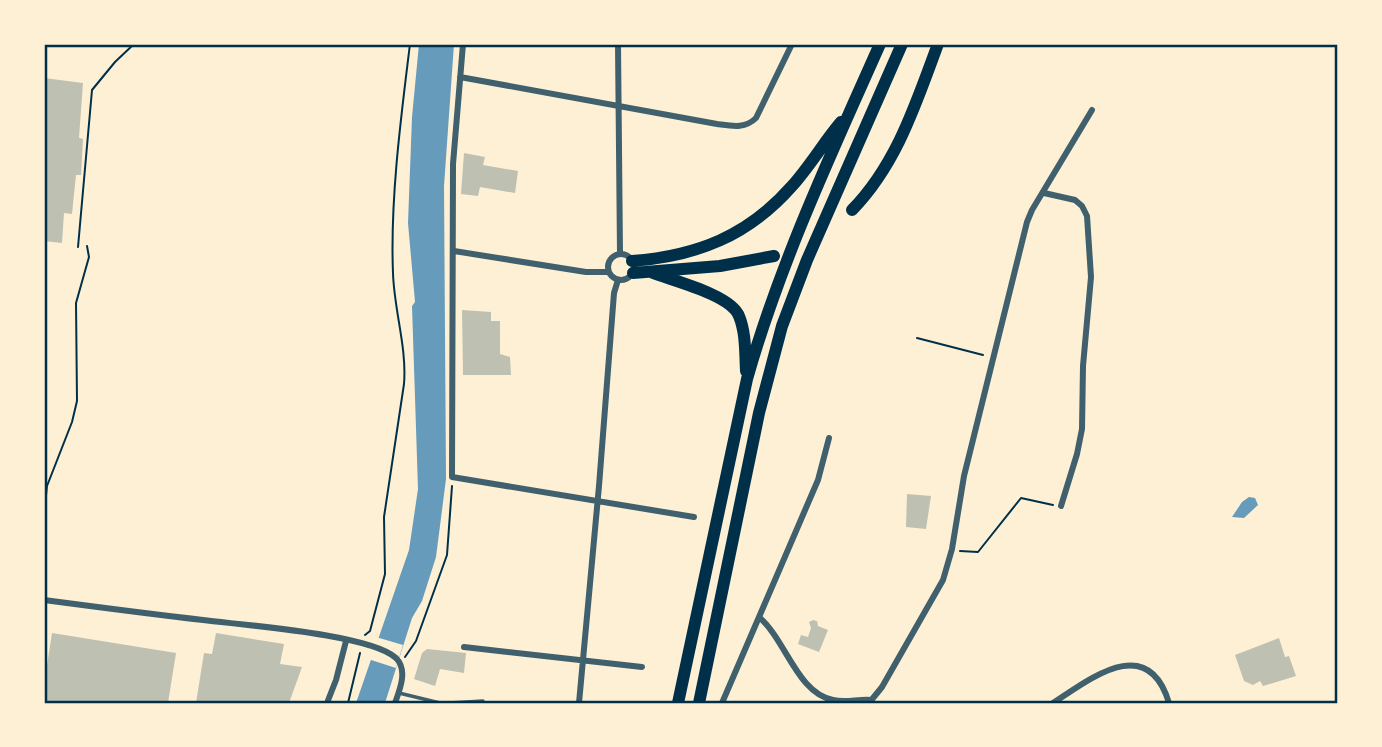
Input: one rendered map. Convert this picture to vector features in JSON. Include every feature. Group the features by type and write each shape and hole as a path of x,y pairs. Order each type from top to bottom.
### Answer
{"highway":[{"path":"676,703 747,380 781,272 880,44"},
{"path":"699,703 765,386 782,326 807,260 902,44"},
{"path":"852,210 882,176 893,157 937,44"},
{"path":"633,267 690,253 751,223 794,184 850,111"},
{"path":"653,273 720,266 774,256"},
{"path":"633,267 722,299 735,309 739,315 744,339 747,380"}],"street":[{"path":"463,44 453,163 452,477 694,517"},
{"path":"618,44 620,254"},
{"path":"460,77 741,127 756,118 792,44"},
{"path":"759,618 777,636 800,676 811,689 824,698 870,702 882,687 943,580 952,549 964,476 1027,222 1092,110"},
{"path":"1044,193 1075,200 1082,206 1087,216 1091,276 1084,344 1082,429 1061,506"},
{"path":"454,251 586,272 608,272"},
{"path":"620,254 626,255 633,267 627,279 618,280 608,272 610,260 620,254"},
{"path":"579,703 613,304 618,280"},
{"path":"722,703 818,480 829,438"},
{"path":"44,600 294,630 368,646 402,660 402,679 395,703"},
{"path":"327,703 346,641"},
{"path":"464,647 642,667"},
{"path":"1053,703 1099,673 1124,665 1150,673 1163,686 1169,703"}],"lane":[{"path":"398,693 440,703"},
{"path":"449,703 483,701"}],"path":[{"path":"78,247 92,90 114,62 134,44"},
{"path":"363,636 370,631 386,574 384,517 406,366 393,273 393,241 402,110 410,44"},
{"path":"44,514 47,485 72,422 77,401 76,303 89,257 87,246"},
{"path":"917,338 994,359"},
{"path":"402,660 416,641 447,555 452,486"},
{"path":"965,553 978,552 1021,498 1061,506"},
{"path":"348,703 359,655"}],"water":[{"path":"419,44 454,44 444,186 446,479 436,557 422,601 412,618 385,703 356,703 409,550 418,489 412,306 415,302 408,223 412,117"},
{"path":"1249,497 1255,498 1258,505 1244,518 1232,517 1242,502"}],"pier":[{"path":"376,637 403,645 396,668 368,659"}],"building":[{"path":"44,78 83,83 79,138 83,139 81,175 76,175 72,214 64,213 62,243 44,241"},
{"path":"464,153 485,157 483,165 518,171 515,193 480,187 478,196 461,194"},
{"path":"462,310 491,312 491,321 500,321 500,354 510,357 511,375 463,375"},
{"path":"907,494 931,496 926,529 906,527"},
{"path":"817,621 818,626 828,630 819,652 798,644 801,635 808,637 811,628 809,622"},
{"path":"52,633 176,653 168,703 44,703"},
{"path":"216,633 284,644 280,664 302,667 289,703 196,703 204,653 212,654"},
{"path":"1279,638 1285,657 1289,656 1296,676 1263,686 1260,681 1253,685 1244,681 1235,655"},
{"path":"427,649 466,653 464,673 440,669 435,686 414,679 422,653"}]}
